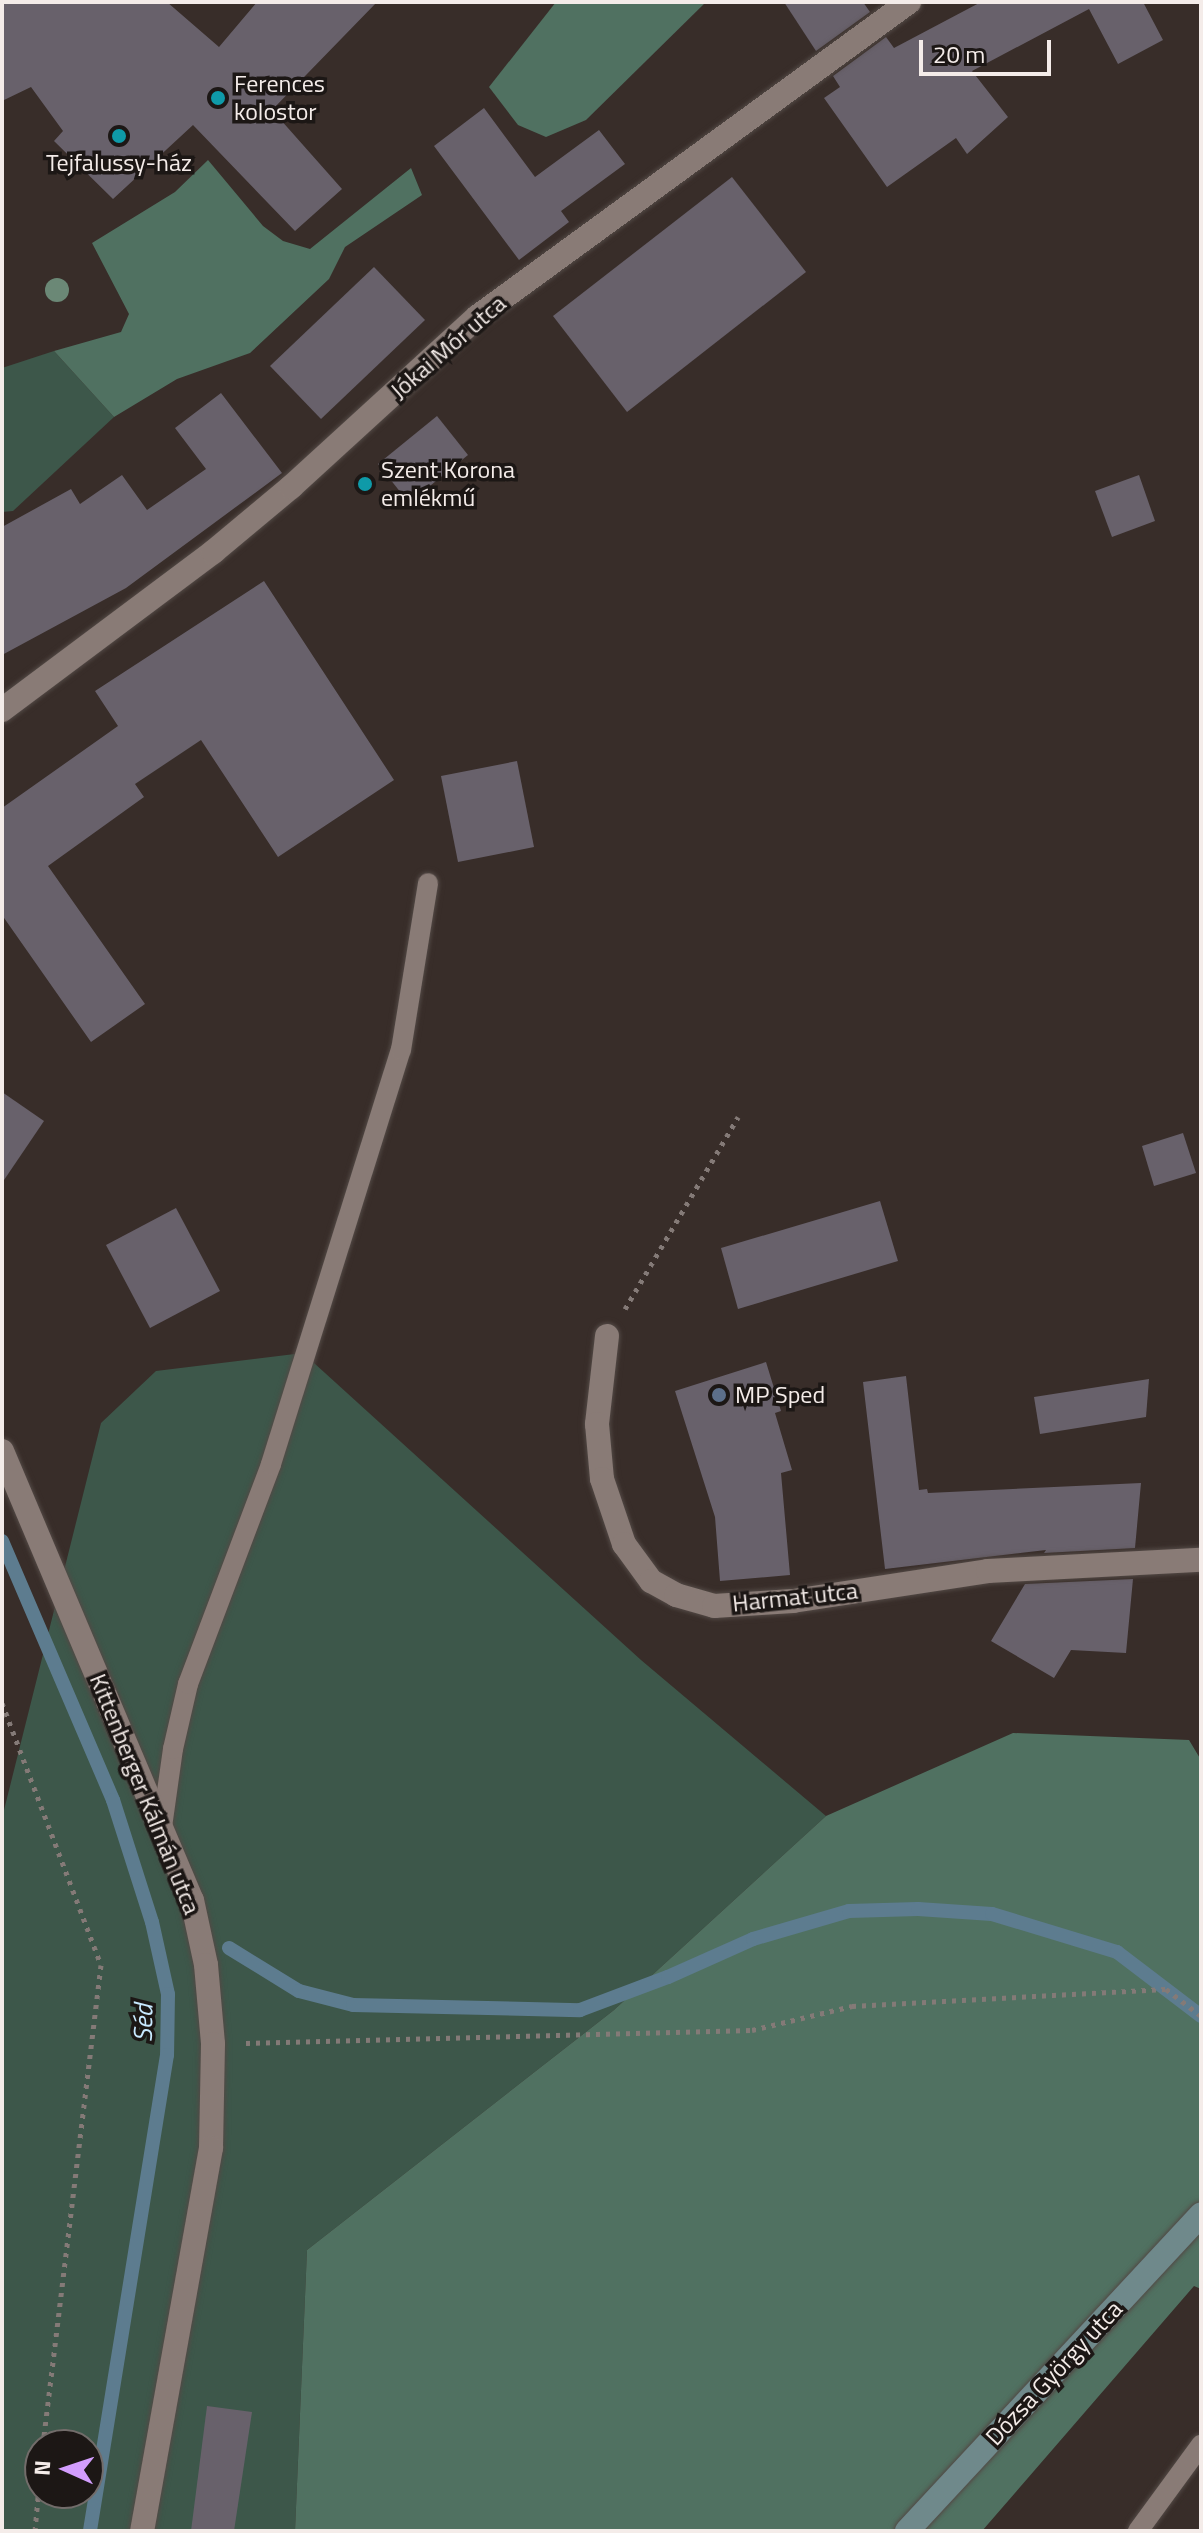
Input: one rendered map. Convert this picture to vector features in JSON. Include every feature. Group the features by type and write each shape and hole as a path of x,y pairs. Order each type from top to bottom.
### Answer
{"main road":[{"name":"Dózsa György utca","path":"907,2531 1201,2215"}],"street":[{"name":"Jókai Mór utca","path":"2,710 213,552 291,487 477,317 909,2"},
{"name":"Harmat utca","path":"607,1336 597,1424 602,1479 624,1544 651,1581 676,1595 714,1606 793,1601 988,1571 1201,1560"},
{"name":"Kittenberger Kálmán utca","path":"2,1451 192,1900 206,1965 213,2044 211,2148 142,2531"}],"lane":[{"path":"162,1828 167,1781 188,1684 271,1464 401,1050 428,883"},
{"path":"1138,2531 1201,2445"}],"path":[{"path":"607,1336 664,1247 738,1117"},
{"path":"2,1703 101,1965 45,2429"},
{"path":"213,2044 752,2030 852,2006 1166,1989 1201,2016"},
{"path":"35,2531 37,2509"}],"green space":[{"path":"556,2 706,2 586,120 546,137 518,125 489,87"},
{"path":"208,160 263,226 283,241 310,249 411,168 422,195 345,247 329,279 250,353 177,379 114,417 54,351 121,332 129,314 92,243 175,192"},
{"path":"54,351 114,417 13,511 2,512 2,368"},
{"path":"303,1353 641,1660 826,1816 614,2010 307,2250 295,2531 2,2531 2,1818 101,1423 156,1371"},
{"path":"1013,1733 1189,1740 1201,1760 1201,2289 1194,2286 982,2531 295,2531 307,2250 614,2010 826,1816"}],"building":[{"path":"2,2 167,2 219,47 257,2 377,2 272,110 342,189 295,231 193,125 113,199 54,141 63,131 31,87 2,101"},
{"path":"784,2 863,2 870,12 816,51"},
{"path":"981,2 1143,2 1163,40 1118,64 1089,9 972,71 1008,117 967,154 956,138 887,187 824,98 840,87 833,76 886,37 894,48"},
{"path":"484,108 535,177 599,130 625,164 561,211 569,222 519,260 434,146"},
{"path":"732,177 806,272 627,412 553,316"},
{"path":"374,267 425,320 321,419 270,366"},
{"path":"221,393 282,473 126,588 2,655 2,527 71,489 80,504 122,475 147,510 206,469 175,428"},
{"path":"437,416 468,455 409,503 378,464"},
{"path":"1139,475 1155,521 1112,537 1095,491"},
{"path":"264,581 394,780 278,857 201,740 135,784 144,797 48,866 145,1004 91,1042 2,915 2,808 118,726 95,691"},
{"path":"517,761 534,847 458,862 441,776"},
{"path":"2,1092 44,1121 2,1183"},
{"path":"1183,1133 1196,1173 1154,1186 1142,1146"},
{"path":"880,1201 898,1261 738,1309 721,1248"},
{"path":"176,1208 220,1291 150,1328 106,1245"},
{"path":"766,1362 781,1411 775,1413 792,1470 781,1473 790,1575 720,1581 715,1517 675,1391"},
{"path":"906,1376 919,1490 927,1489 928,1493 1141,1483 1135,1548 1044,1553 1046,1550 885,1569 863,1382"},
{"path":"1149,1379 1146,1417 1040,1434 1034,1397"},
{"path":"1133,1579 1126,1653 1071,1650 1054,1678 991,1641 1025,1584"},
{"path":"207,2406 252,2412 234,2531 191,2531"}],"waterway":[{"name":"Séd","path":"2,1541 113,1800 152,1922 168,1994 167,2055 90,2531"},
{"path":"229,1948 299,1991 353,2005 580,2010 668,1977 753,1939 849,1911 918,1909 992,1914 1117,1952 1201,2016"}],"place":[{"name":"Ferences kolostor","path":"218,98"},
{"name":"Tejfalussy-ház","path":"119,136"},
{"name":"Szent Korona emlékmű","path":"365,484"},
{"name":"MP Sped","path":"719,1395"}]}
